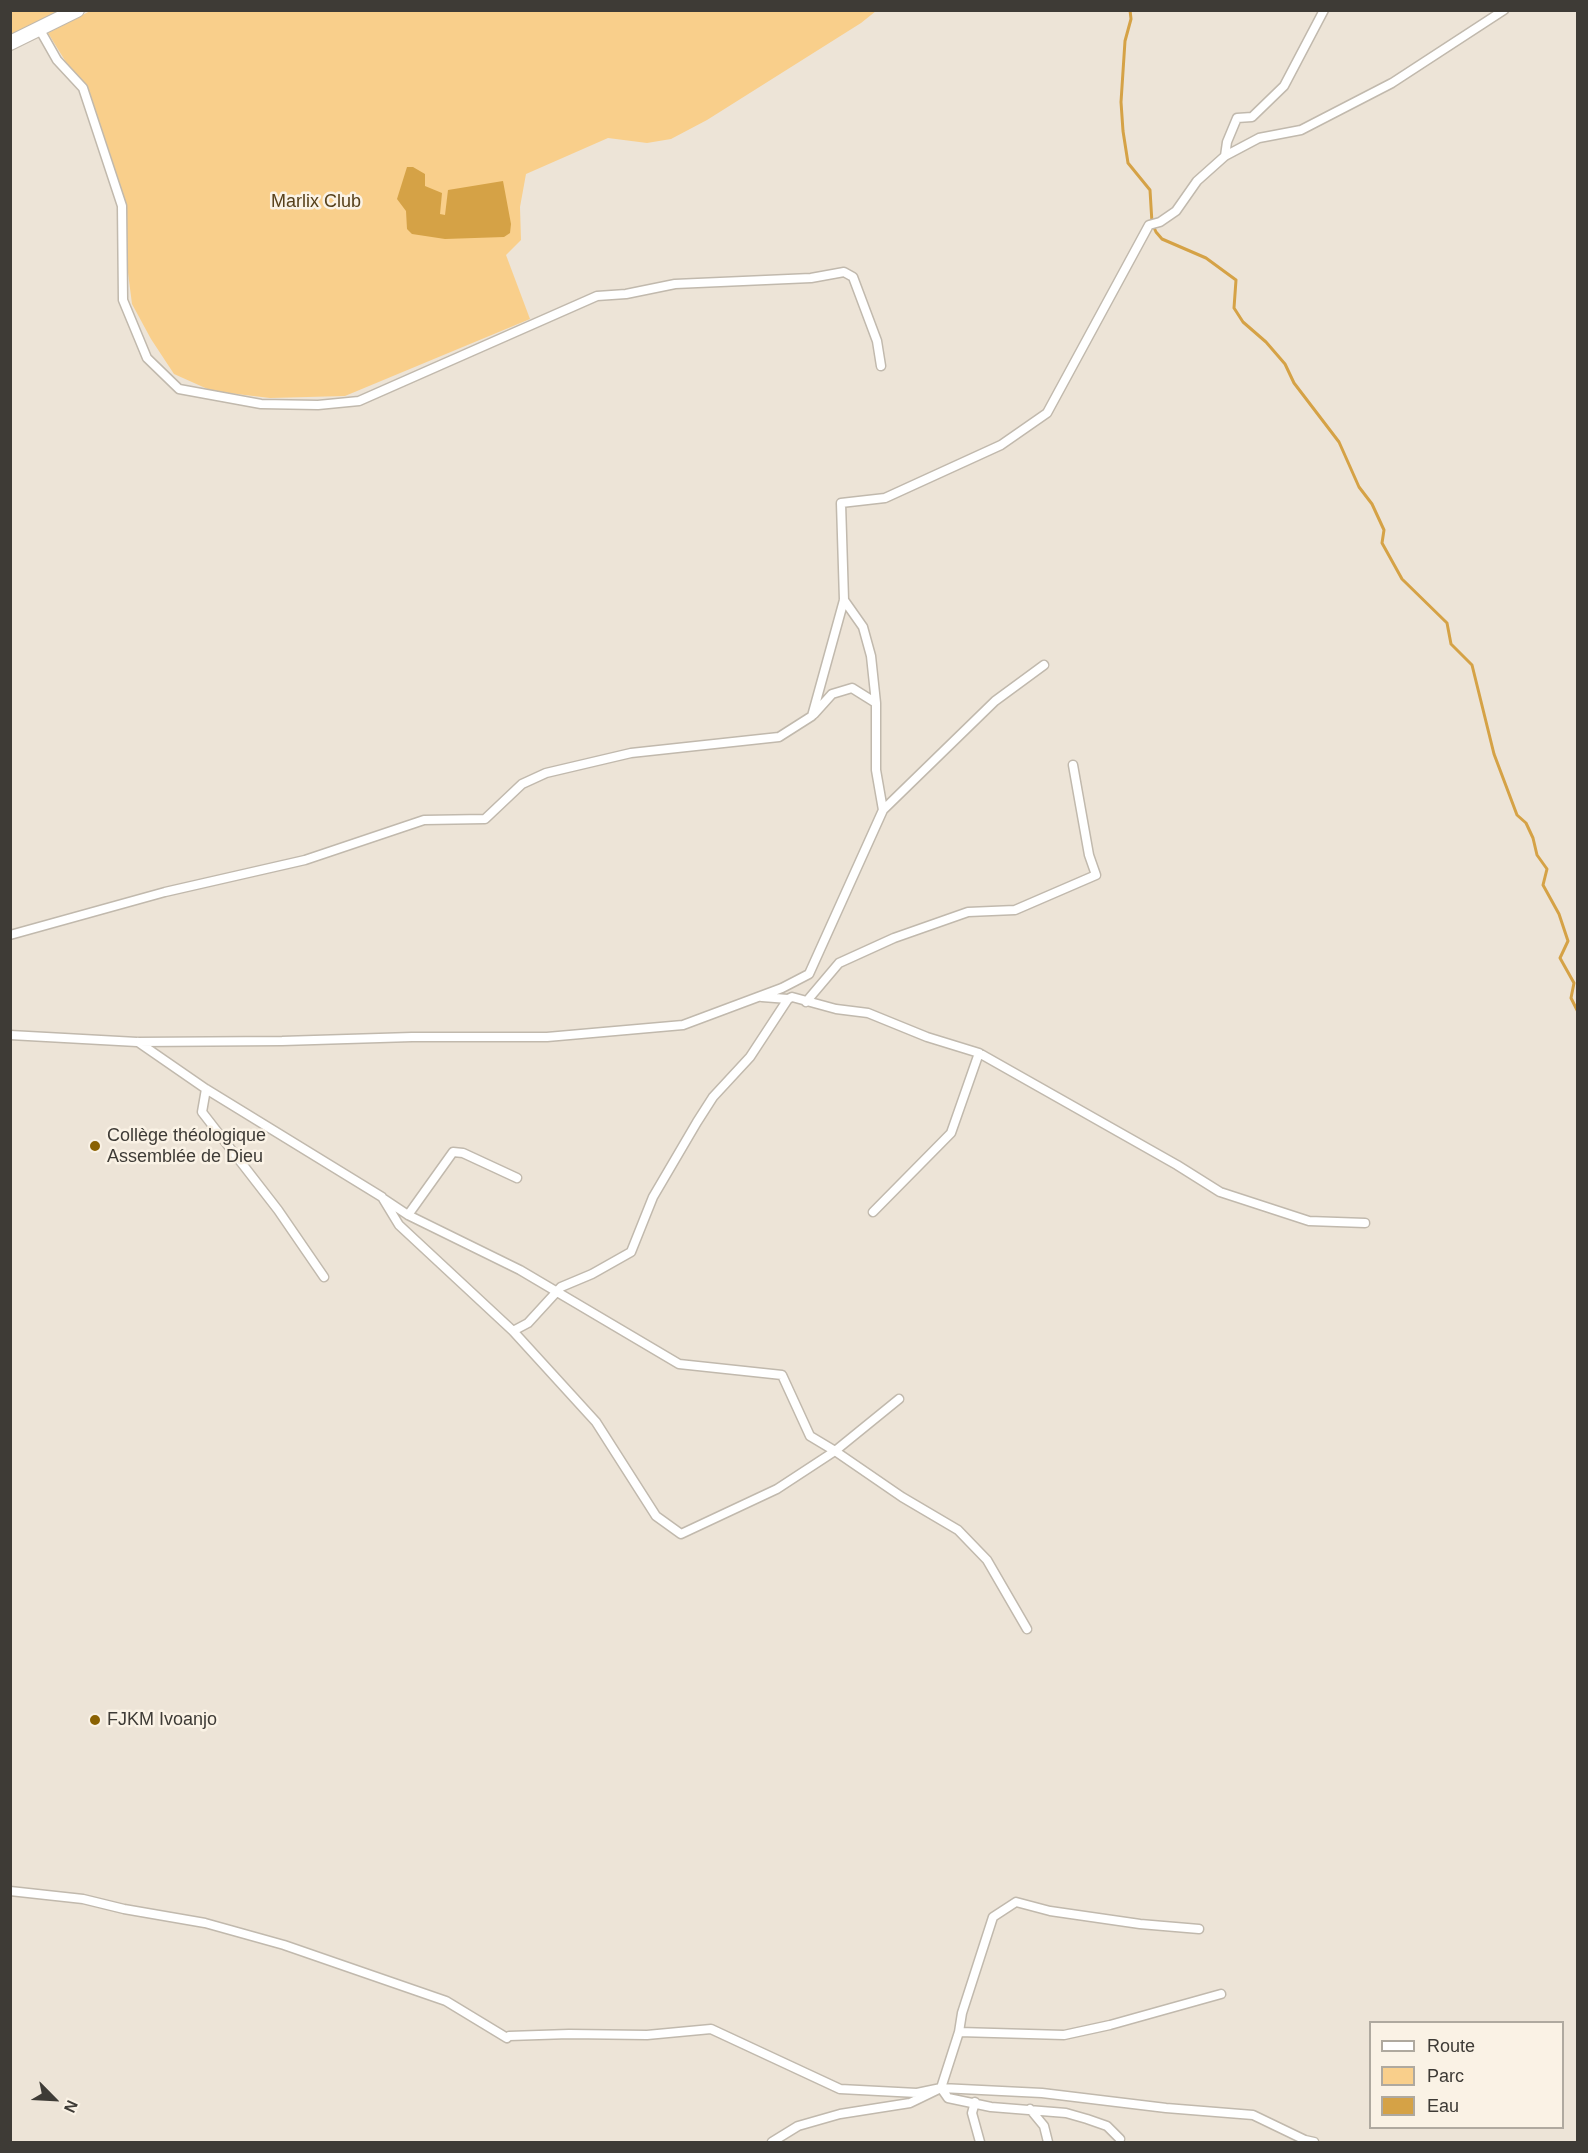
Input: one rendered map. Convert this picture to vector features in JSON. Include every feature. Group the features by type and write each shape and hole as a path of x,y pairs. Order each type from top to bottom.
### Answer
{"main road":[{"path":"10,43 77,10"}],"street":[{"path":"1225,156 1227,142 1237,118 1252,117 1284,86 1324,10"},
{"path":"812,716 844,600 841,503 885,498 1001,445 1047,413 1149,225 1160,222 1176,212 1197,181 1225,156 1259,138 1301,130 1392,83 1504,10"},
{"path":"40,30 57,60 83,88 122,206 123,300 147,358 179,389 261,404 318,405 359,401 597,296 626,294 675,284 812,278 844,272 853,276 877,341 881,366"},
{"path":"844,600 863,627 871,656 876,703 876,770 883,810"},
{"path":"10,1035 137,1042 282,1041 412,1037 547,1037 684,1025 782,988 808,974 883,810 994,701 1044,665"},
{"path":"10,935 165,892 305,860 424,820 485,819 522,784 546,773 631,753 779,737 812,716 832,694 852,688 876,703"},
{"path":"806,1002 838,963 894,938 968,912 1015,910 1096,875 1089,855 1073,765"},
{"path":"759,997 788,999 792,997 836,1009 868,1013 927,1037 979,1053 1186,1170 1220,1192 1310,1221 1365,1223"},
{"path":"513,1331 528,1323 561,1287 592,1274 631,1252 653,1197 697,1122 713,1097 750,1057 788,999"},
{"path":"137,1042 206,1089 408,1215 520,1270 679,1364 782,1374 810,1436 902,1497 958,1530 987,1560 1027,1629"},
{"path":"873,1212 951,1133 979,1053"},
{"path":"206,1089 202,1112 278,1210 324,1277"},
{"path":"408,1215 453,1152 463,1153 517,1178"},
{"path":"381,1197 399,1225 513,1331 596,1422 657,1516 681,1534 777,1490 835,1451 899,1399"},
{"path":"10,1891 83,1899 124,1910 205,1923 284,1945 446,2001 507,2038 509,2036 569,2034 647,2035 711,2030 840,2089 917,2093 941,2088 1042,2093 1166,2108 1253,2115 1305,2140 1314,2142"},
{"path":"772,2142 798,2126 840,2114 910,2103 941,2088 993,1917 1016,1902 1050,1911 1140,1924 1199,1929"},
{"path":"959,2032 1064,2035 1110,2025 1221,1994"},
{"path":"941,2088 948,2098 991,2106 1066,2113 1107,2126 1120,2139"},
{"path":"975,2102 972,2113 980,2142"},
{"path":"1030,2109 1044,2126 1048,2142"}],"green space":[{"name":"Marlix Club","path":"92,10 876,11 861,23 707,120 671,139 647,143 608,138 526,174 520,207 521,240 506,255 530,319 345,396 270,398 212,391 174,374 132,304 127,265 125,208 90,101 48,33"},
{"path":"10,11 77,11 11,43"}],"water":[{"path":"407,167 413,167 425,174 425,186 442,193 440,214 445,215 448,190 503,181 511,224 510,233 504,237 445,239 412,234 407,229 406,211 397,199"}],"waterway":[{"path":"1130,10 1131,19 1125,41 1121,102 1123,131 1128,163 1150,190 1152,223 1156,232 1162,239 1206,258 1236,280 1234,308 1243,322 1266,342 1285,364 1294,383 1339,442 1359,487 1372,504 1384,530 1382,543 1402,579 1447,623 1451,644 1472,665 1494,754 1517,815 1526,823 1537,855 1547,869 1543,885 1559,914 1568,941 1560,958 1574,983 1571,998 1578,1012"}],"place":[{"name":"Collège théologique Assemblée de Dieu","path":"95,1146"},
{"name":"FJKM Ivoanjo","path":"95,1720"}]}
